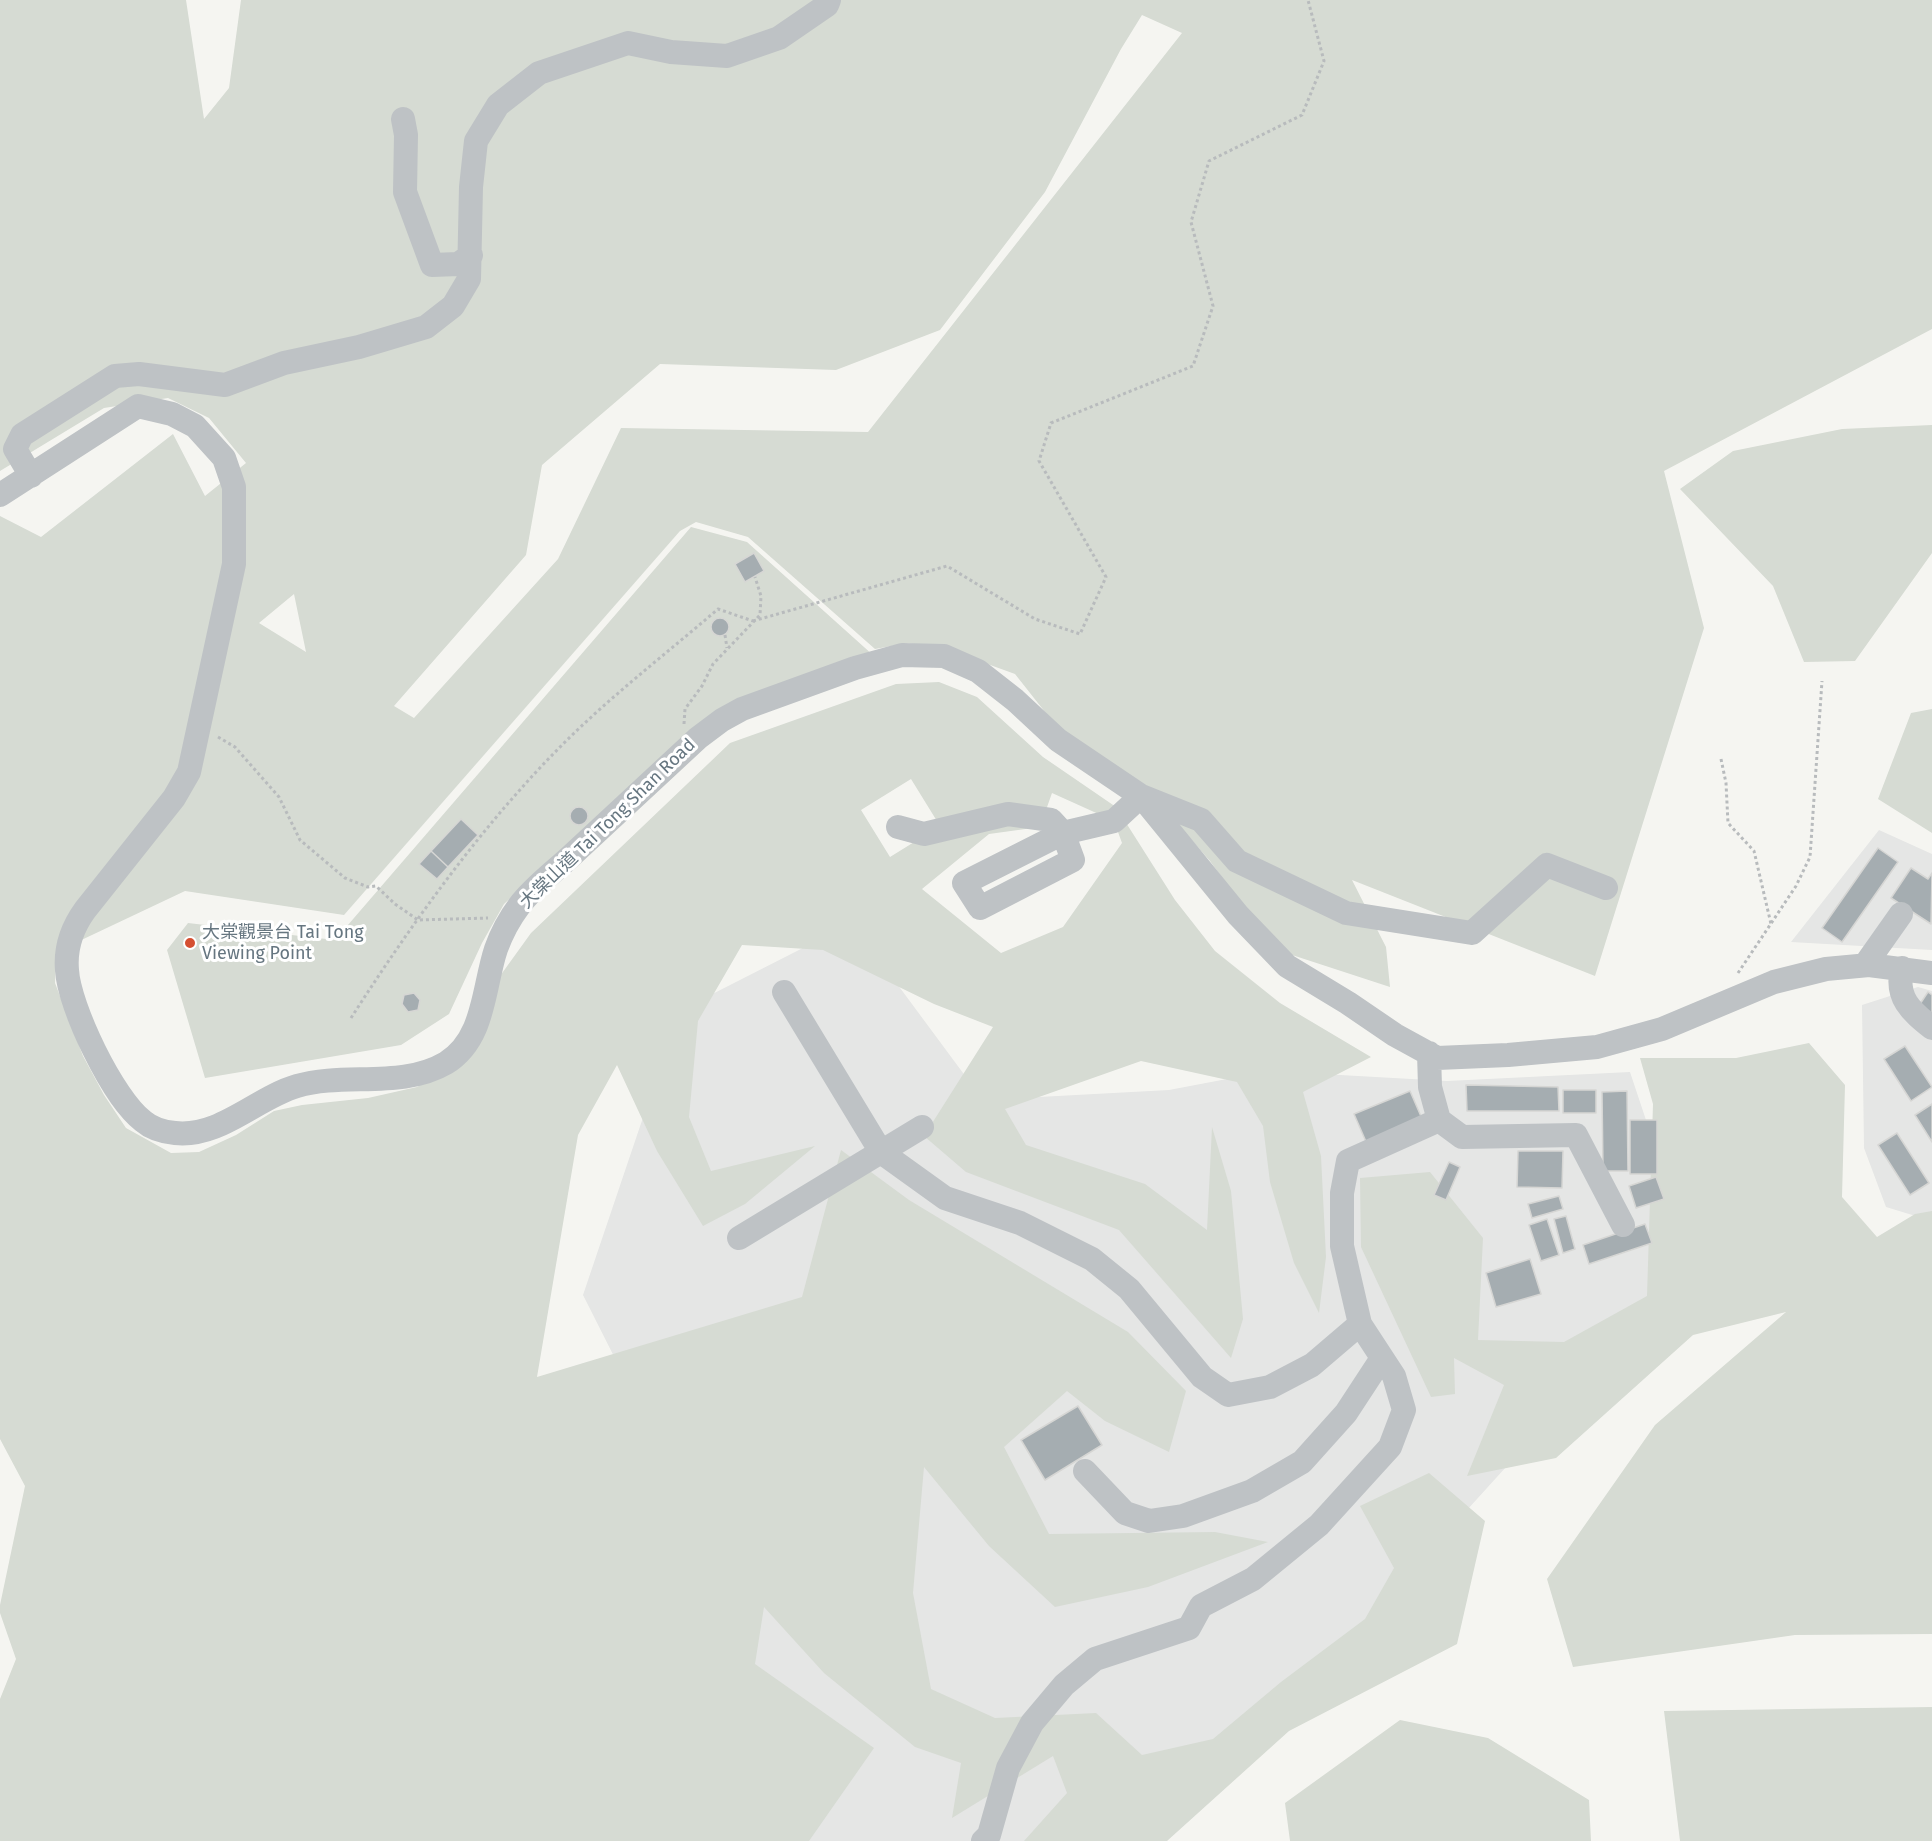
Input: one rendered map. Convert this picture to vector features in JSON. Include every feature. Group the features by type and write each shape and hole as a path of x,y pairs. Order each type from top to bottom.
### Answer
{"street":[{"path":"31,476 15,449 22,435 116,376 139,374 225,385 284,363 359,347 426,327 453,306 469,279 471,187 476,141 498,105 539,73 628,43 671,52 727,56 778,38 827,5 829,0"},
{"path":"403,118 406,135 405,192 432,265 458,264 471,255"},
{"name":"大棠山道 Tai Tong Shan Road","path":"0,495 138,406 172,414 195,426 225,458 234,487 234,564 192,763 182,786 75,925 67,951 70,988 89,1038 126,1102 144,1122 168,1132 199,1131 299,1085 410,1075 446,1063 461,1050 475,1027 496,949 519,905 698,738 722,720 742,709 855,668 902,655 944,656 978,671 1016,700 1058,740 1146,801 1238,915 1287,966 1395,1035 1437,1058 1508,1055 1597,1047 1662,1029 1774,982 1826,969 1865,965 1932,973"},
{"path":"898,827 924,834 1008,814 1051,820 1064,833 1114,821 1146,801 1201,820 1237,861 1346,913 1472,933 1547,865 1606,888"},
{"path":"1865,965 1901,914"},
{"path":"1902,968 1899,979 1903,1001 1932,1028"},
{"path":"784,992 881,1152 945,1198 1020,1223 1092,1260 1129,1289 1202,1377 1228,1395 1270,1387 1312,1365 1360,1324"},
{"path":"1428,1053 1430,1087 1439,1120 1462,1137 1576,1135 1623,1225"},
{"path":"983,1841 989,1835 1008,1768 1032,1723 1064,1685 1095,1659 1189,1628 1202,1605 1253,1579 1319,1525 1390,1447 1404,1410 1394,1376 1360,1324 1342,1246 1342,1193 1348,1161 1439,1120"},
{"path":"739,1238 922,1127"},
{"path":"1085,1471 1125,1513 1149,1521 1183,1516 1252,1491 1302,1462 1346,1413 1382,1358"}],"path":[{"path":"351,1018 393,953 418,920 493,824 564,744 718,609 753,621 947,566 1035,619 1080,634 1106,577 1039,461 1051,423 1193,366 1213,306 1191,222 1209,161 1302,115 1324,61 1308,0"},
{"path":"684,728 685,709 702,686 713,664 760,615 761,596 754,577"},
{"path":"725,635 728,649"},
{"path":"1734,980 1796,886 1810,856 1822,681"},
{"path":"199,724 235,747 279,797 300,840 345,878 368,887 376,886 395,904 418,920 511,920"},
{"path":"1721,759 1726,783 1728,823 1754,851 1771,924"}],"shaded area":[{"path":"0,0 186,0 204,119 229,88 241,0 1932,0 1932,329 1664,471 1704,628 1595,976 1352,880 1386,947 1390,987 1289,954 1242,905 1210,861 1146,788 1060,731 1015,674 949,650 908,643 875,649 748,537 696,522 680,531 344,915 185,891 56,952 55,983 83,1056 104,1095 126,1128 171,1153 199,1152 236,1135 274,1111 302,1105 368,1098 417,1087 462,1063 500,976 531,933 730,743 896,684 939,682 977,697 1043,757 1116,807 1175,900 1215,951 1280,1003 1371,1057 1303,1092 1321,1156 1326,1257 1319,1313 1294,1263 1270,1182 1263,1126 1237,1082 1141,1061 1005,1109 1026,1145 1145,1184 1207,1230 1212,1127 1231,1191 1243,1319 1231,1358 1119,1230 966,1172 924,1136 993,1027 934,1004 823,950 742,945 698,1021 689,1117 711,1171 815,1146 745,1204 703,1226 657,1151 617,1065 578,1135 537,1377 802,1297 841,1150 909,1200 1128,1332 1186,1391 1169,1452 1105,1421 1067,1391 1004,1447 1049,1534 1215,1532 1268,1542 1148,1587 1055,1607 989,1546 924,1467 913,1593 931,1689 995,1718 1096,1713 1142,1755 1213,1739 1281,1682 1365,1619 1394,1568 1360,1506 1429,1473 1485,1521 1457,1644 1289,1731 1167,1841 1024,1841 1067,1793 1053,1756 952,1818 961,1763 915,1747 824,1673 764,1607 755,1664 874,1748 809,1841 0,1841 0,1699 16,1659 0,1613 0,1605 25,1486 0,1439 0,516 41,537 173,434 205,496 246,463 209,418 168,398 104,408 0,471","holes":["1142,15 1182,33 868,432 621,428 558,559 414,718 394,706 526,555 542,465 660,364 836,370 940,330 1045,192 1121,49","294,594 306,652 259,623","911,779 940,826 890,857 861,810","1052,793 1114,821 1122,843 1063,927 1001,953 922,889 989,834 1040,827"]},
{"path":"1932,425 1932,553 1855,661 1804,662 1773,586 1680,489 1733,451 1842,429"},
{"path":"691,527 747,542 874,656 674,747 504,904 482,943 449,1014 401,1045 205,1078 167,950 188,923 335,940"},
{"path":"1932,709 1932,833 1878,799 1911,713"},
{"path":"1879,830 1932,854 1932,950 1791,942"},
{"path":"852,923 983,1100 1169,1090 1269,1071 1447,1081 1630,1072 1688,1246 1633,1327 1282,1714 1128,1841 695,1841 641,1410 583,1295 679,1011"},
{"path":"1918,987 1932,991 1932,1221 1886,1207 1864,1148 1862,1005"},
{"path":"1809,1043 1845,1085 1842,1197 1877,1237 1915,1214 1932,1211 1932,1634 1795,1635 1573,1667 1547,1579 1655,1425 1786,1312 1693,1335 1556,1458 1467,1476 1504,1385 1454,1358 1455,1394 1431,1397 1361,1247 1360,1178 1430,1172 1483,1238 1478,1340 1564,1342 1647,1296 1653,1104 1640,1058 1736,1058"},
{"path":"1932,1707 1932,1841 1680,1841 1664,1711"},
{"path":"1400,1720 1488,1738 1589,1800 1591,1841 1290,1841 1285,1803"}],"building":[{"path":"754,553 764,571 745,582 735,564"},
{"path":"720,618 726,621 729,627 726,633 720,636 714,633 711,627 714,621"},
{"path":"575,807 583,807 588,812 586,823 575,825 570,820 570,812"},
{"path":"461,819 478,835 448,867 431,851"},
{"path":"1878,848 1898,862 1842,942 1822,928"},
{"path":"431,851 448,867 437,879 419,864"},
{"path":"1911,868 1928,879 1932,873 1931,924 1891,898"},
{"path":"1928,992 1932,995 1932,1017 1918,1007"},
{"path":"414,993 420,1000 418,1010 408,1012 402,1004 404,995"},
{"path":"1905,1046 1932,1087 1911,1101 1884,1059"},
{"path":"1466,1085 1558,1087 1559,1111 1467,1111"},
{"path":"1563,1090 1596,1090 1596,1113 1563,1113"},
{"path":"1410,1091 1423,1121 1367,1144 1354,1114"},
{"path":"1627,1091 1628,1171 1603,1171 1602,1092"},
{"path":"1932,1104 1932,1142 1915,1115"},
{"path":"1630,1120 1657,1120 1657,1174 1630,1174"},
{"path":"1897,1133 1929,1183 1910,1195 1878,1145"},
{"path":"1518,1151 1563,1151 1562,1188 1517,1187"},
{"path":"1449,1162 1460,1167 1446,1200 1434,1195"},
{"path":"1656,1177 1664,1199 1636,1208 1629,1186"},
{"path":"1559,1196 1563,1209 1532,1218 1528,1204"},
{"path":"1566,1216 1575,1249 1563,1253 1554,1219"},
{"path":"1547,1219 1559,1255 1541,1261 1529,1225"},
{"path":"1645,1224 1652,1243 1589,1264 1583,1245"},
{"path":"1530,1259 1541,1294 1496,1307 1486,1273"},
{"path":"1078,1406 1102,1445 1045,1480 1021,1440"}],"place":[{"name":"大棠觀景台 Tai Tong Viewing Point","path":"190,943"}]}
